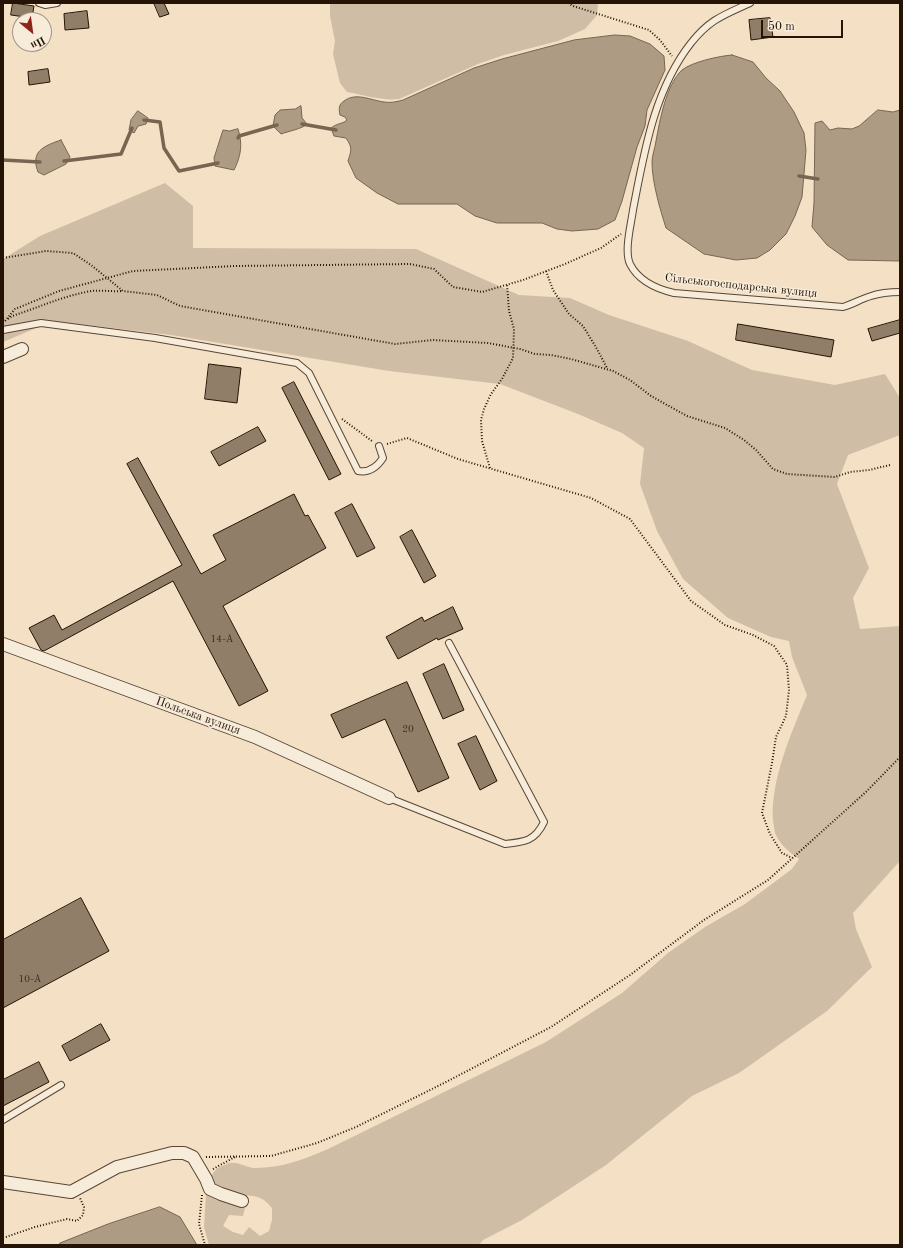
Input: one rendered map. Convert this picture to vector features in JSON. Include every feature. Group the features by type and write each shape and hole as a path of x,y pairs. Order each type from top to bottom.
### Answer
{"street":[{"path":"3,357 22,350"},
{"name":"Польська вулиця","path":"3,644 256,737 389,798"},
{"path":"3,1182 71,1192 117,1167 172,1153 184,1153 193,1157 210,1189 242,1201"}],"lane":[{"path":"39,3 45,5 57,3"},
{"name":"Сільськогосподарська вулиця","path":"750,3 726,13 709,24 690,44 674,68 662,94 647,140 630,228 628,248 630,263 636,273 647,283 658,289 674,293 843,307 887,292 900,292"},
{"path":"3,330 41,323 154,338 297,363 309,372 358,470 366,472 378,465 383,458 379,446"},
{"path":"389,798 505,844 523,842 538,833 544,822 449,643"},
{"path":"3,1120 61,1085"}],"path":[{"path":"568,3 573,6 649,30 660,40 672,56 676,57 685,52"},
{"path":"3,323 15,309 59,291 133,271 228,266 410,264 434,270 453,287 482,292 546,271 601,248 630,228"},
{"path":"3,258 46,251 73,253 92,265 124,291"},
{"path":"546,271 553,290 569,314 583,326 608,370"},
{"path":"490,468 482,441 481,420 491,394 514,358 514,329 509,312 507,284"},
{"path":"5,320 12,316 86,292 98,290 124,291 157,295 180,306 396,344 434,340 488,343 535,354 551,355 571,359 608,370 630,380 650,396 687,416 725,428 748,443 773,469 787,474 836,477 850,472 869,470 890,465"},
{"path":"326,407 379,446 407,438 458,459 591,498 630,519 690,601 725,625 753,635 774,646 787,665 789,690 786,716 776,737 762,813 770,834 782,853 792,858"},
{"path":"193,1157 270,1156 317,1143 356,1127 441,1085 551,1027 630,975 704,920 768,880 867,790 900,757"},
{"path":"3,1238 35,1227 67,1220 77,1221 83,1215 84,1207 79,1197 71,1192"}],"shaded area":[{"path":"330,3 598,3 597,15 585,29 558,41 504,55 478,64 399,99 393,99 347,92 340,83 333,54 335,41 330,16"},
{"path":"615,35 630,36 650,44 664,56 665,70 647,110 645,126 637,147 622,201 615,220 598,229 572,231 557,229 542,223 497,223 475,216 457,204 398,204 377,193 356,178 348,161 351,150 350,144 346,138 334,136 331,128 347,120 345,117 340,115 339,109 341,104 349,98 363,97 384,102 403,100 474,68 502,59 574,40"},
{"path":"732,55 753,62 766,78 780,91 794,112 804,133 806,150 802,197 786,234 770,250 757,258 736,260 704,254 666,228 652,170 652,157 664,103 676,76 692,64 713,58"},
{"path":"301,106 302,118 307,124 305,126 281,134 273,126 275,115 280,110 295,109"},
{"path":"878,110 893,112 900,110 900,261 848,260 827,245 812,227 814,203 815,123 822,121 830,130 838,128 852,129 859,126"},
{"path":"138,111 148,118 146,124 138,126 134,133 129,130 131,120"},
{"path":"238,129 240,150 234,170 215,166 214,158 223,130 229,131"},
{"path":"61,140 70,157 66,164 44,175 38,172 36,165 37,154 44,147"},
{"path":"165,183 193,206 193,248 416,249 519,295 570,298 609,315 688,341 752,370 835,385 885,374 900,398 900,435 848,455 837,484 869,568 853,598 860,629 900,626 900,861 853,913 856,929 872,967 827,1011 739,1073 692,1096 606,1165 522,1220 483,1240 479,1245 209,1245 204,1227 206,1194 245,1208 243,1216 229,1215 223,1226 233,1232 243,1235 249,1227 260,1236 269,1231 272,1220 272,1208 263,1200 255,1196 235,1193 211,1185 212,1174 217,1169 228,1163 253,1168 265,1168 293,1162 311,1156 546,1042 622,993 668,953 705,927 745,904 792,869 799,859 785,848 775,833 773,805 778,773 783,756 807,695 792,657 789,641 771,637 728,618 683,579 657,531 640,484 644,448 622,433 578,414 500,384 389,371 171,335 53,321 3,342 3,259 40,236"},
{"path":"160,1207 180,1217 197,1245 58,1245 108,1224"}],"building":[{"path":"13,3 34,6 33,12 12,12 11,15"},
{"path":"154,3 164,3 169,14 160,17"},
{"path":"87,11 89,28 65,30 64,14"},
{"path":"770,18 773,37 751,40 749,20"},
{"path":"48,69 50,82 29,85 28,72"},
{"path":"900,320 900,333 872,341 868,329"},
{"path":"738,324 834,340 831,357 736,340"},
{"path":"209,364 241,368 237,403 205,399"},
{"path":"294,382 341,474 329,480 282,388"},
{"path":"258,427 266,441 219,466 211,452"},
{"path":"138,458 201,574 226,560 213,535 294,494 305,516 308,515 326,548 223,606 268,691 239,706 173,581 44,651 41,650 29,628 54,615 62,630 182,565 127,464"},
{"path":"352,504 375,548 357,557 335,513"},
{"path":"412,530 436,576 424,583 400,537"},
{"path":"453,607 463,629 438,640 437,638 398,659 386,637 422,617 424,621"},
{"path":"444,664 464,710 443,719 423,674"},
{"path":"407,682 449,778 418,792 385,719 342,738 331,715"},
{"path":"476,736 497,781 480,790 458,744"},
{"path":"81,898 109,951 3,1008 3,940"},
{"path":"101,1024 110,1040 70,1061 62,1046"},
{"path":"39,1062 49,1082 3,1106 3,1080"}],"waterway":[{"path":"144,120 160,122 164,148 179,171 218,163"},
{"path":"302,124 336,130"},
{"path":"238,138 239,136 277,125"},
{"path":"64,161 121,154 132,128"},
{"path":"3,160 40,162"},
{"path":"799,176 818,179"}]}
